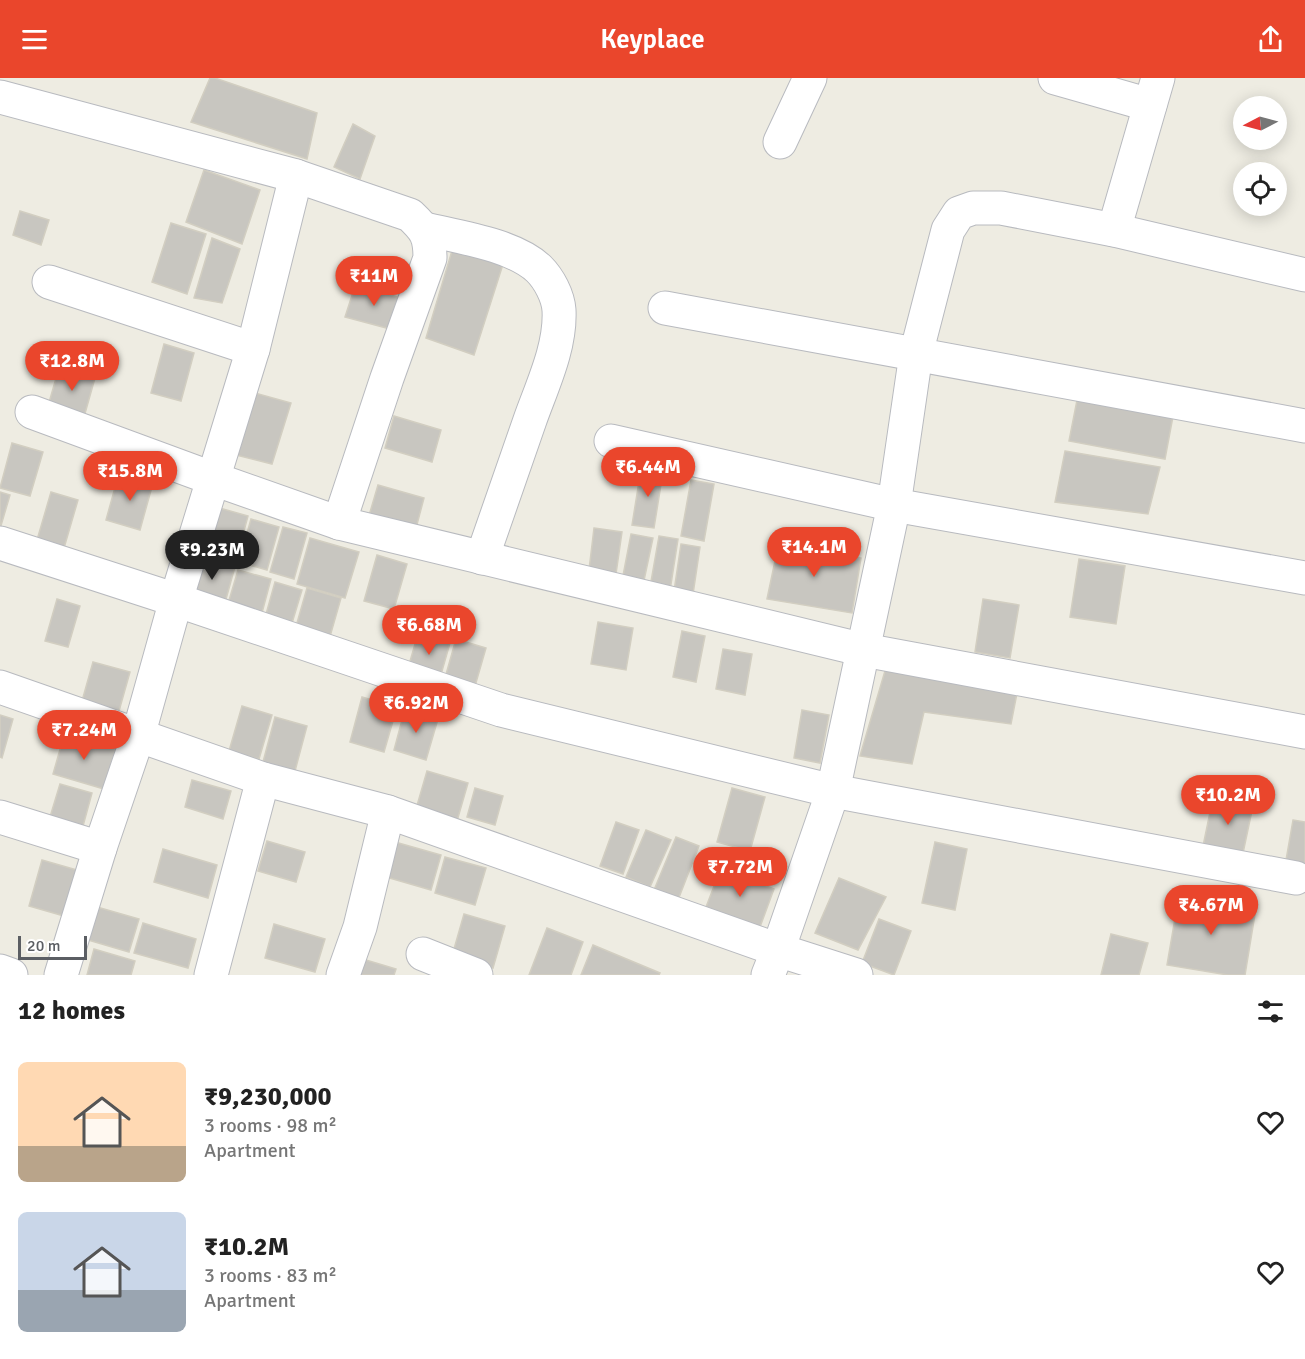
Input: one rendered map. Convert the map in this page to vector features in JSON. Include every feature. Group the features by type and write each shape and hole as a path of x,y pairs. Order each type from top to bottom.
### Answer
{"street":[{"path":"780,142 810,78"},
{"path":"1055,78 1154,92 1114,230"},
{"path":"0,97 296,176 410,216 424,229 430,243 430,258 339,523"},
{"path":"61,975 100,848 138,736 176,600 214,479 252,349 296,176"},
{"path":"773,963 833,790 894,505 916,354 948,230 959,213 974,208 1001,208 1114,230 1305,276"},
{"path":"424,229 510,250 539,269 556,297 559,310 555,349 482,558"},
{"path":"49,282 252,349"},
{"path":"665,308 1305,426"},
{"path":"32,412 339,523 864,650 1305,732"},
{"path":"611,441 894,505 1305,578"},
{"path":"0,543 501,710 833,790 1296,878"},
{"path":"0,687 263,779 388,812 773,963 856,975"},
{"path":"211,975 263,779"},
{"path":"343,975 360,927 388,812"},
{"path":"0,817 100,848"},
{"path":"423,954 477,975"},
{"path":"0,971 11,975"}],"building":[{"path":"210,78 317,113 307,159 191,122"},
{"path":"353,124 375,136 360,179 334,167"},
{"path":"204,170 260,190 242,244 186,222"},
{"path":"20,211 49,220 41,245 13,235"},
{"path":"171,223 206,234 187,294 152,282"},
{"path":"212,238 240,249 222,303 194,298"},
{"path":"454,244 505,258 474,355 426,338"},
{"path":"356,283 403,299 394,330 345,317"},
{"path":"164,344 194,353 181,401 151,393"},
{"path":"59,368 95,378 84,417 48,406"},
{"path":"251,392 291,403 272,464 232,454"},
{"path":"1078,395 1174,411 1165,459 1069,441"},
{"path":"394,416 441,430 432,462 385,448"},
{"path":"12,443 43,452 30,496 0,488"},
{"path":"1065,451 1160,467 1148,514 1055,502"},
{"path":"641,469 663,472 654,528 632,525"},
{"path":"119,473 153,483 140,530 106,520"},
{"path":"691,480 714,484 704,541 681,536"},
{"path":"378,485 424,498 415,532 368,519"},
{"path":"0,492 10,495 0,529"},
{"path":"51,492 78,500 64,548 37,540"},
{"path":"216,507 248,516 236,560 204,551"},
{"path":"251,519 279,527 267,570 239,562"},
{"path":"283,527 307,533 294,579 270,572"},
{"path":"594,528 622,532 616,574 589,570"},
{"path":"631,534 653,538 642,590 621,586"},
{"path":"659,536 678,539 669,597 649,593"},
{"path":"310,538 359,552 345,598 297,584"},
{"path":"779,542 861,558 852,613 767,599"},
{"path":"681,544 700,547 692,601 673,598"},
{"path":"200,553 236,563 223,610 187,599"},
{"path":"377,555 407,564 394,609 364,601"},
{"path":"1079,559 1125,566 1116,624 1070,617"},
{"path":"238,570 271,579 259,624 225,614"},
{"path":"275,582 302,590 289,633 263,625"},
{"path":"307,588 341,598 327,647 293,637"},
{"path":"57,599 80,606 68,647 45,641"},
{"path":"983,599 1019,605 1010,658 975,652"},
{"path":"598,622 633,628 626,670 591,664"},
{"path":"420,627 452,636 438,685 406,675"},
{"path":"682,631 705,636 696,682 673,677"},
{"path":"456,639 486,648 473,693 443,685"},
{"path":"723,649 752,654 745,695 716,689"},
{"path":"93,662 130,672 119,711 82,701"},
{"path":"887,664 1018,688 1011,724 924,712 912,764 860,756"},
{"path":"362,697 397,707 384,752 350,742"},
{"path":"242,706 272,715 259,759 229,751"},
{"path":"405,709 438,719 426,760 394,750"},
{"path":"802,710 829,715 820,763 794,758"},
{"path":"0,715 13,719 2,758 0,757"},
{"path":"275,717 307,726 295,771 263,762"},
{"path":"65,732 116,747 104,789 53,774"},
{"path":"427,771 468,783 457,821 416,809"},
{"path":"192,780 231,791 223,819 185,807"},
{"path":"60,784 92,793 83,826 50,817"},
{"path":"475,788 503,796 495,825 467,817"},
{"path":"732,788 765,797 750,851 717,842"},
{"path":"1214,793 1254,801 1242,858 1202,851"},
{"path":"1293,820 1305,822 1305,870 1285,866"},
{"path":"616,822 639,830 623,874 600,866"},
{"path":"646,830 671,840 650,887 626,877"},
{"path":"676,837 699,846 678,900 654,890"},
{"path":"267,841 305,852 296,882 258,871"},
{"path":"395,842 441,855 431,890 386,877"},
{"path":"935,842 967,849 955,910 922,903"},
{"path":"163,849 217,865 208,898 154,882"},
{"path":"445,857 486,868 475,905 435,893"},
{"path":"42,860 77,870 64,916 29,906"},
{"path":"721,868 774,889 760,927 706,907"},
{"path":"839,878 886,897 858,950 815,933"},
{"path":"1179,895 1256,908 1245,975 1228,975 1167,965"},
{"path":"97,907 139,919 129,952 88,940"},
{"path":"464,914 505,926 493,968 452,956"},
{"path":"879,919 911,931 894,975 862,963"},
{"path":"143,923 196,939 188,968 134,953"},
{"path":"274,924 325,939 315,972 265,958"},
{"path":"547,928 583,942 571,975 529,975"},
{"path":"1111,934 1148,943 1139,975 1101,975"},
{"path":"593,945 660,973 659,975 581,975"},
{"path":"94,949 135,961 131,975 87,975"},
{"path":"356,957 396,969 394,975 351,975"}]}
